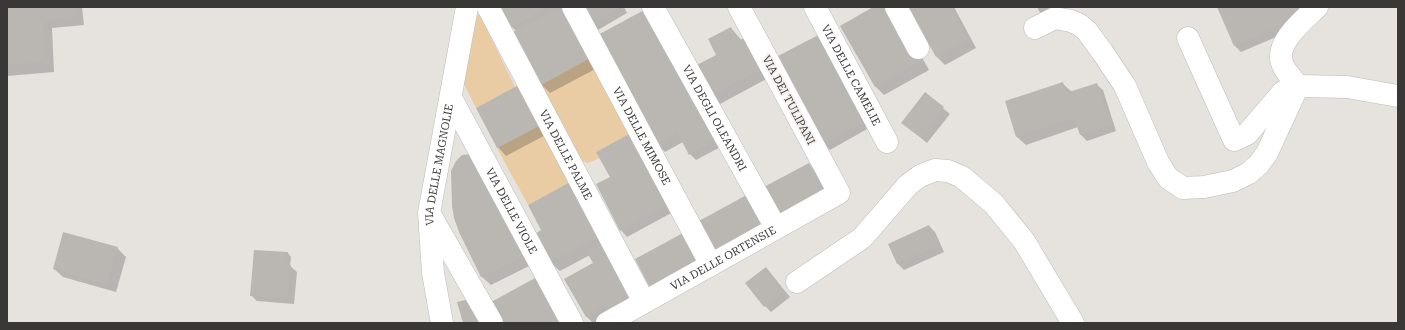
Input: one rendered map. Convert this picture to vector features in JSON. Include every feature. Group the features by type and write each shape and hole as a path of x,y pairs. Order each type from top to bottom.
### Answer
{"street":[{"name":"VIA DELLE MAGNOLIE","path":"442,323 433,273 429,213 467,7"},
{"name":"VIA DELLE PALME","path":"488,7 644,302"},
{"name":"VIA DELLE MIMOSE","path":"573,7 711,265"},
{"name":"VIA DEGLI OLEANDRI","path":"653,7 776,228"},
{"name":"VIA DEI TULIPANI","path":"739,7 839,193"},
{"name":"VIA DELLE CAMELIE","path":"815,7 887,142"},
{"path":"896,7 918,48"},
{"path":"1298,86 1282,64 1280,54 1285,41 1309,10"},
{"path":"1035,28 1055,18 1071,21 1080,25 1087,31 1125,86 1161,167 1168,178 1183,188 1188,189 1204,187 1233,181 1249,173 1259,164 1267,153 1298,86"},
{"path":"1188,38 1234,140 1247,134 1283,92 1298,86 1347,87 1398,96"},
{"name":"VIA DELLE VIOLE","path":"451,98 572,323"},
{"path":"797,282 862,238 908,185 920,176 935,170 948,171 962,177 994,204 1024,241 1073,323"},
{"name":"VIA DELLE ORTENSIE","path":"607,323 839,193"},
{"path":"429,213 492,323"}],"shaded area":[{"path":"480,15 515,87 476,108 463,82 475,17"},
{"path":"590,58 631,133 596,152 600,158 588,163 582,161 541,85"},
{"path":"544,123 573,181 528,205 497,148"}],"building":[{"path":"7,7 75,7 76,16 43,20 42,12 45,62 7,65"},
{"path":"499,7 547,7 511,28"},
{"path":"559,7 567,7 590,58 541,85 513,32"},
{"path":"582,7 621,7 591,24"},
{"path":"873,7 887,7 896,17 921,61 875,87 840,26"},
{"path":"908,7 951,7 968,39 936,57"},
{"path":"1217,7 1297,7 1301,17 1234,46"},
{"path":"646,9 718,138 689,155 677,132 656,144 596,36"},
{"path":"731,27 738,41 748,36 764,67 711,96 695,66 716,55 708,39"},
{"path":"826,31 870,118 823,145 778,56"},
{"path":"524,82 545,123 497,148 476,108"},
{"path":"1063,82 1066,93 1097,83 1111,125 1080,135 1074,118 1016,137 1005,101"},
{"path":"925,92 944,107 921,138 901,123"},
{"path":"631,133 669,205 620,231 596,184 610,177 596,152"},
{"path":"471,154 529,253 481,277 459,232 452,206 451,171 456,161 462,155"},
{"path":"809,163 813,169 817,166 832,194 780,222 762,188"},
{"path":"572,181 601,236 550,263 535,234 541,230 528,205"},
{"path":"752,192 771,226 719,256 699,221"},
{"path":"929,225 939,245 897,264 888,244"},
{"path":"63,232 118,247 107,284 53,269"},
{"path":"683,233 700,265 652,292 635,259"},
{"path":"602,241 635,289 622,296 621,303 610,309 603,306 586,317 564,279 593,263 586,251"},
{"path":"254,250 288,252 287,265 291,265 288,298 250,296"},
{"path":"766,267 784,290 764,307 745,283"},
{"path":"537,277 568,323 503,323 491,302"},
{"path":"474,298 489,323 463,323 457,302"}]}
